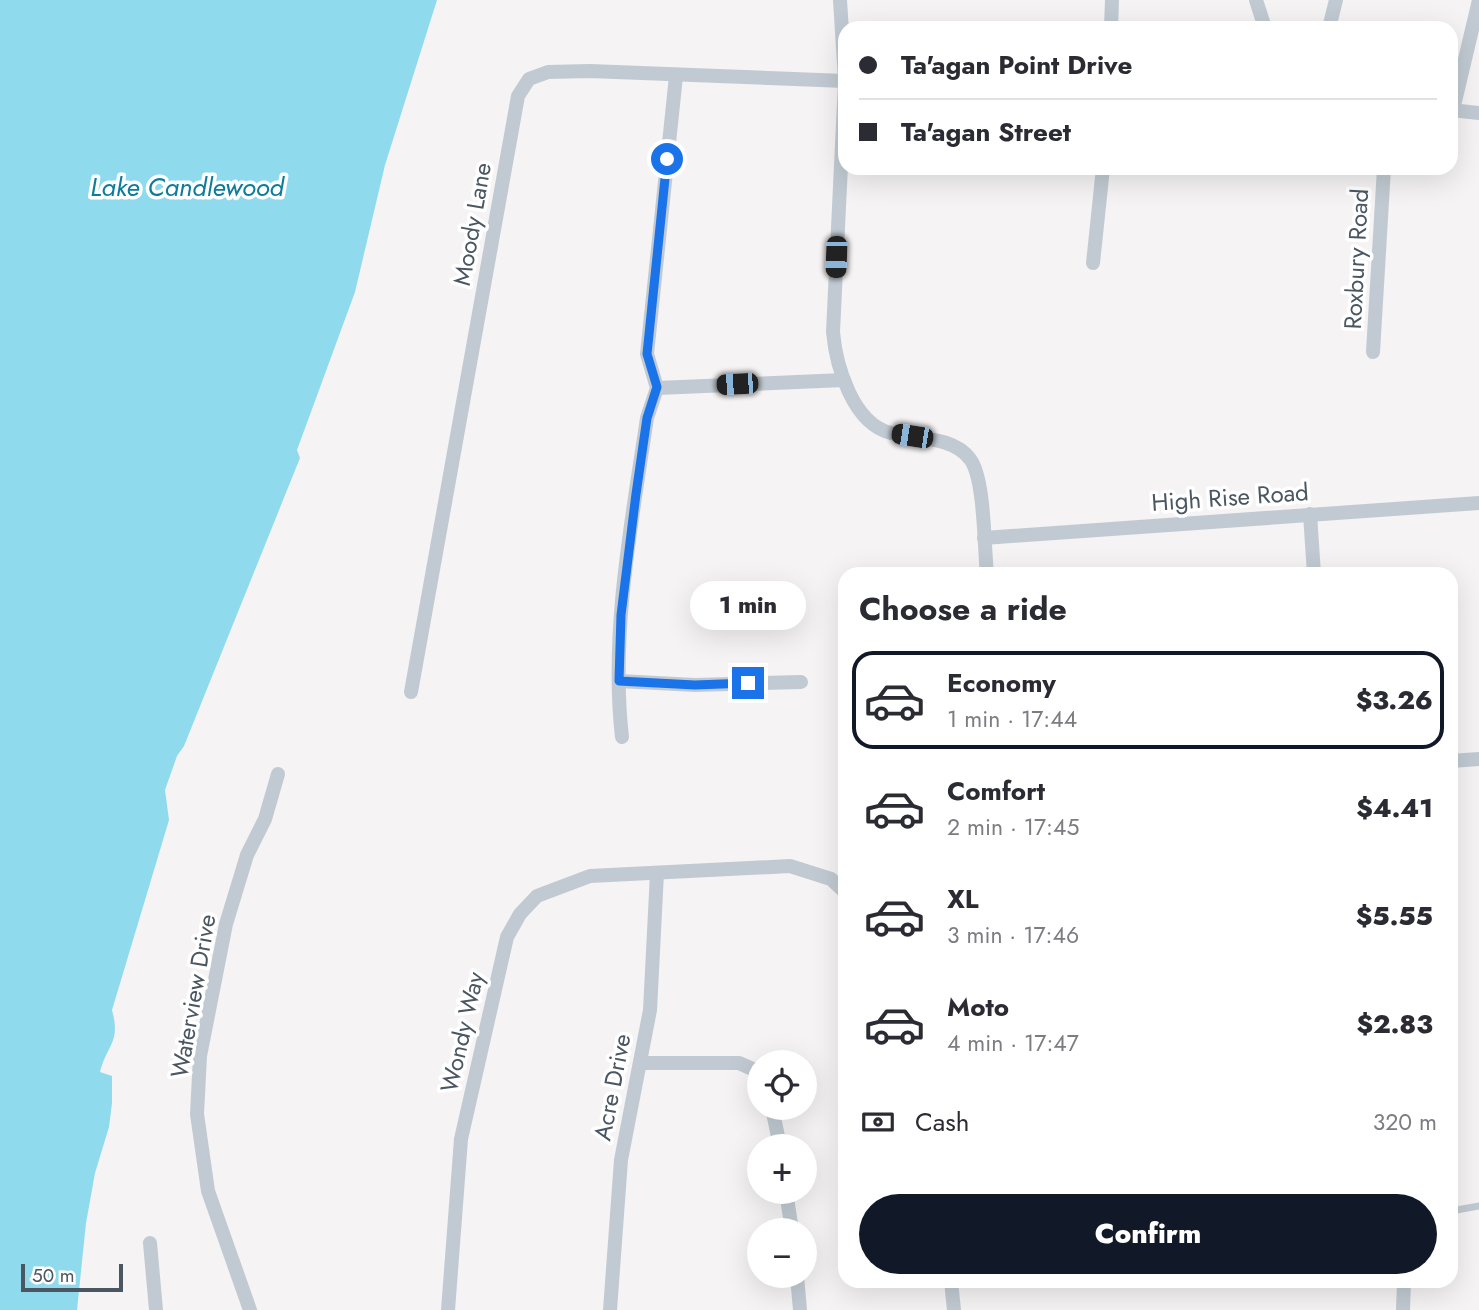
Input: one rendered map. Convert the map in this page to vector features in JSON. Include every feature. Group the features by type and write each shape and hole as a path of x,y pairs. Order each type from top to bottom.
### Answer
{"street":[{"path":"840,0 841,21"},
{"path":"1111,21 1112,0"},
{"path":"1256,0 1263,21"},
{"path":"1331,21 1336,0"},
{"path":"1458,86 1479,0"},
{"name":"Moody Lane","path":"411,692 518,96 529,79 548,72 590,71 838,81"},
{"path":"622,737 619,681 621,615 647,418 657,387 647,354 676,76"},
{"path":"1458,111 1479,113"},
{"path":"840,175 832,332 835,355 844,380 859,410 874,425 888,432 936,440 954,447 970,458 978,476 986,567"},
{"path":"1093,262 1102,175"},
{"name":"Roxbury Road","path":"1373,352 1384,175"},
{"path":"657,387 844,380"},
{"name":"High Rise Road","path":"984,538 1479,503"},
{"path":"1310,514 1314,567"},
{"path":"619,681 695,685 801,682"},
{"path":"1458,760 1479,759"},
{"name":"Waterview Drive","path":"250,1310 208,1191 197,1114 200,1056 226,924 247,855 265,820 278,774"},
{"name":"Wondy Way","path":"448,1310 461,1139 507,937 520,914 537,896 590,876 790,866 831,879 838,886"},
{"name":"Acre Drive","path":"610,1310 621,1160 650,1010 657,873"},
{"path":"640,1063 739,1063 747,1067"},
{"path":"150,1243 156,1310"},
{"path":"798,1288 800,1310"},
{"path":"952,1288 954,1310"},
{"path":"1402,1310 1404,1288"}],"lane":[{"path":"1458,1210 1479,1206"}],"water":[{"name":"Lake Candlewood","path":"0,0 437,0 385,165 355,292 297,450 300,458 165,790 169,820 112,1010 114,1037 100,1072 112,1076 112,1103 109,1127 95,1173 86,1223 77,1310 0,1310"}],"route":[{"path":"667,159 647,354 657,387 647,418 636,494 621,615 619,681 695,685 748,683"}]}
